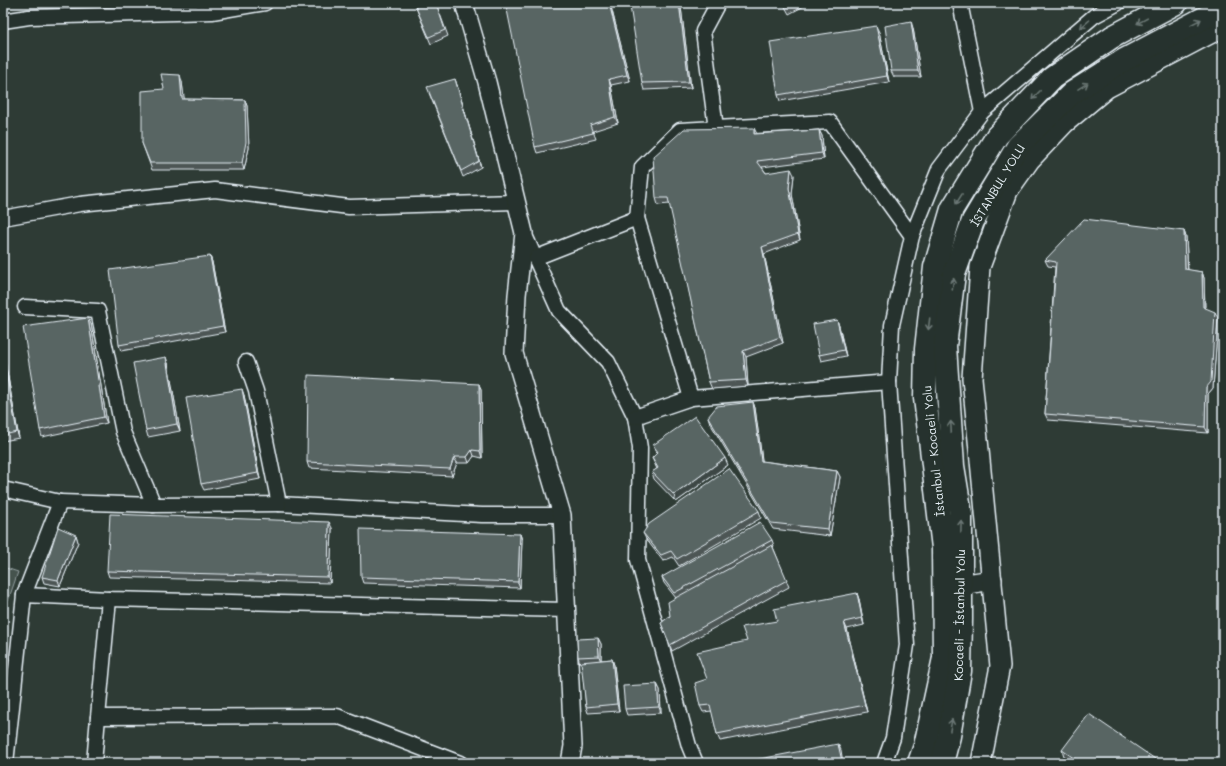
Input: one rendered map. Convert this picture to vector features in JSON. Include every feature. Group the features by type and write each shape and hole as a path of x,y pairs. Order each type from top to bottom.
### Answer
{"highway":[{"name":"İstanbul - Kocaeli Yolu","path":"919,763 926,746 944,658 943,548 925,398 926,349 935,267 952,209 997,136 1052,78 1112,36 1176,3"},
{"name":"İSTANBUL YOLU","path":"953,466 945,346 954,274 973,221 1018,146 1072,93 1124,60 1223,8"},
{"name":"Kocaeli - İstanbul Yolu","path":"942,763 949,736 960,671 962,515 953,466"}],"main road":[{"path":"981,763 1000,666 972,378 980,267 1008,191 1030,160 1065,122 1107,88 1223,27"},
{"path":"961,585 992,580"}],"street":[{"path":"3,22 29,17 212,12 265,3"},
{"path":"464,3 487,82 524,233 559,311 608,362 635,417 640,448 638,560 689,746 696,763"},
{"path":"716,128 703,31 718,3"},
{"path":"960,3 982,112"},
{"path":"884,763 893,738 907,645 889,382 892,325 912,236 939,169 982,112 1094,16 1118,3"},
{"path":"691,398 637,218 642,167 680,130 830,122 912,236"},
{"path":"3,218 80,204 215,190 349,207 517,202"},
{"path":"535,258 637,218"},
{"path":"524,233 517,295 514,353 562,515 573,746 570,763"},
{"path":"25,307 98,310 123,432 154,505"},
{"path":"246,362 256,391 279,504"},
{"path":"635,417 691,398 889,382"},
{"path":"3,489 60,502 154,505 279,504 482,515 562,515"},
{"path":"6,763 24,596 60,502"},
{"path":"24,596 566,610"},
{"path":"94,763 109,599"},
{"path":"98,717 337,716 460,763"}],"shaded area":[{"path":"3,567 18,572 8,601 3,600"}],"building":[{"path":"414,3 436,3 445,30 429,37"},
{"path":"516,3 609,3 627,75 609,79 615,117 590,125 593,133 535,147 506,5"},
{"path":"658,3 679,3 689,82 642,83 630,6"},
{"path":"785,3 795,3 787,7"},
{"path":"911,21 918,71 891,71 885,26"},
{"path":"876,26 887,76 778,95 770,42"},
{"path":"161,74 180,75 182,99 245,100 246,142 242,163 150,163 142,143 142,91 164,89"},
{"path":"455,79 479,161 461,171 427,87"},
{"path":"754,128 754,134 819,130 822,153 757,161 766,173 791,169 789,188 798,234 762,247 780,337 743,351 746,380 709,382 668,198 656,198 653,157 684,129"},
{"path":"1084,219 1184,231 1185,269 1202,272 1203,307 1215,312 1211,382 1206,388 1205,427 1045,414 1056,262 1045,260"},
{"path":"210,256 223,326 119,345 110,270"},
{"path":"88,318 104,417 40,430 23,327"},
{"path":"837,320 844,350 819,355 813,324"},
{"path":"3,356 17,432 3,435"},
{"path":"166,357 177,424 146,430 133,363"},
{"path":"308,375 479,384 480,451 472,450 467,457 454,457 450,469 307,462"},
{"path":"242,389 258,473 201,484 186,398"},
{"path":"753,402 761,461 837,471 828,529 771,523 708,417 717,406"},
{"path":"695,416 725,458 674,495 652,472 658,468 652,458 658,452 653,445"},
{"path":"729,469 759,511 677,559 671,551 661,555 643,533 649,524"},
{"path":"110,514 329,522 328,577 107,571"},
{"path":"760,522 772,540 674,593 662,577"},
{"path":"58,527 76,535 58,580 42,577"},
{"path":"360,529 520,534 518,582 361,577"},
{"path":"772,545 787,580 670,645 661,623 670,616 668,602"},
{"path":"857,593 862,618 844,622 865,705 717,734 710,705 700,706 695,683 707,679 697,652 747,641 742,627 777,621 774,609"},
{"path":"598,638 599,656 578,657 577,639"},
{"path":"612,659 617,704 586,707 581,662"},
{"path":"657,684 659,707 625,709 623,686"},
{"path":"1089,714 1161,763 1081,763 1062,750"},
{"path":"838,744 842,761 841,763 739,763"}]}
